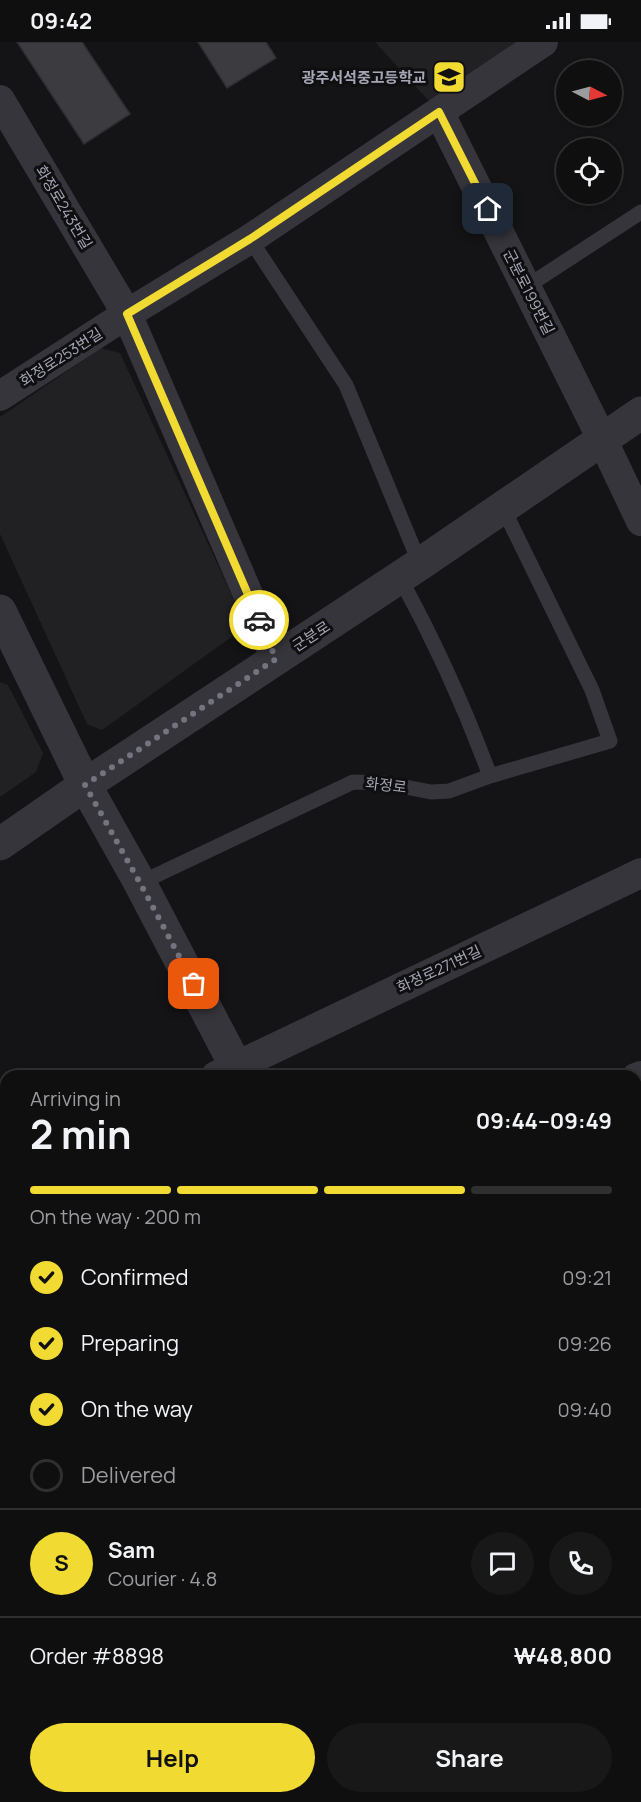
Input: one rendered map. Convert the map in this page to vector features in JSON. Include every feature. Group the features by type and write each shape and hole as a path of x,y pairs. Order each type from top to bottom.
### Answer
{"street":[{"name":"화정로253번길","path":"0,396 127,314 250,239 543,42"},
{"name":"화정로243번길","path":"0,100 127,314 276,659"},
{"name":"군분로199번길","path":"439,112 641,521"},
{"name":"군분로","path":"0,844 85,785 410,571 641,413"},
{"path":"0,611 8,651 140,883 230,1070"},
{"name":"화정로271번길","path":"235,1070 641,873"}],"lane":[{"path":"526,287 641,212"},
{"path":"250,239 346,385 410,571 425,623 467,714 490,776"},
{"name":"화정로","path":"140,883 352,782 385,783 431,792 449,791 490,776 610,741 592,690 503,508"}],"shaded area":[{"name":"광주서석중고등학교","path":"375,42 543,42 439,112"},
{"path":"101,348 120,353 240,613 237,633 102,730 87,724 0,534 0,417"},
{"path":"0,682 8,685 43,753 36,772 0,797"}],"building":[{"path":"17,42 82,42 130,114 84,144"},
{"path":"198,42 266,42 276,58 227,88"}],"way so far":[{"path":"194,984 85,785 276,659 259,620"}],"place":[{"name":"광주서석중고등학교","path":"449,77"}],"route":[{"path":"259,620 127,314 250,239 439,112 488,209"}]}
